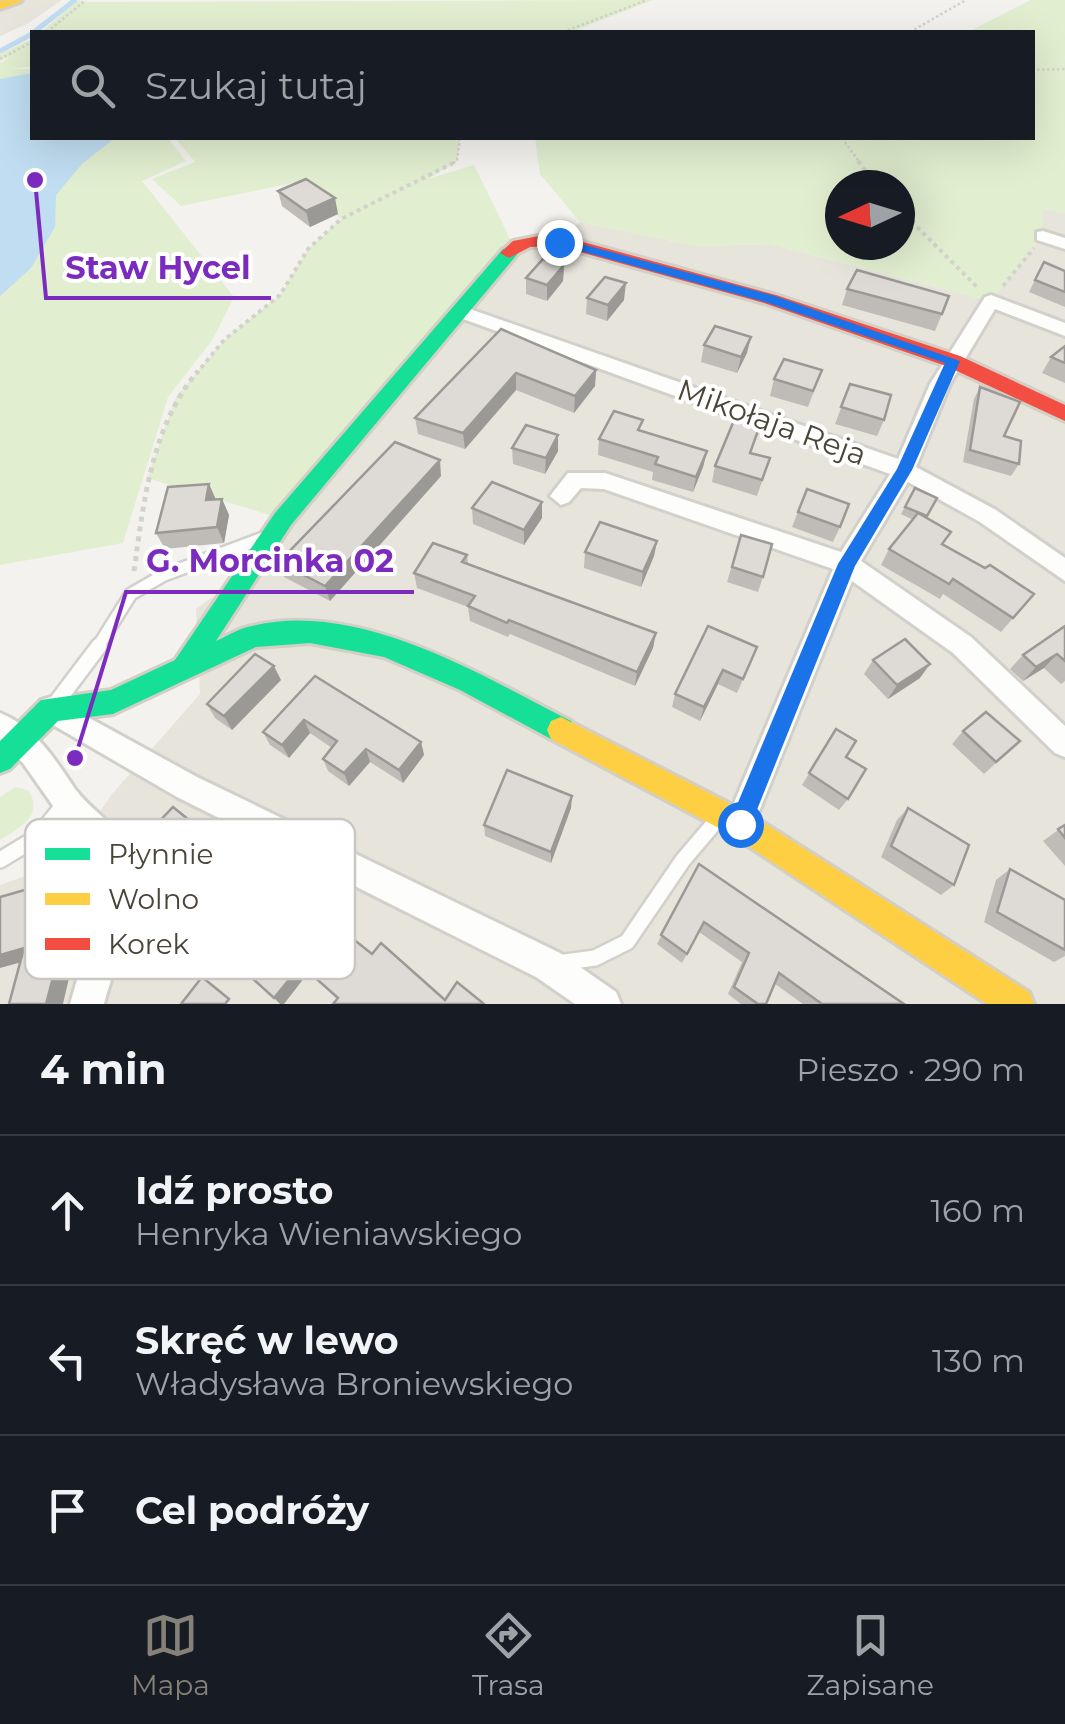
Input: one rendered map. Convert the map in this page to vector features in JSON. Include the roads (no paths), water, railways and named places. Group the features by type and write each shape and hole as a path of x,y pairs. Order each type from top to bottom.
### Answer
{"street":[{"path":"0,5 16,0"},
{"path":"1043,236 1065,244"},
{"path":"180,674 272,536 514,247 538,240 559,242 770,299 953,361 1065,414"},
{"path":"731,819 847,564 904,470 953,361 991,301 1065,330"},
{"name":"Mikołaja Reja","path":"461,312 904,470 988,516 1065,571"},
{"path":"561,496 576,479 606,481 847,564 962,645 1065,744"},
{"path":"0,760 10,731 51,709 112,702 180,674 253,636 310,632 387,646 469,682 731,819 1017,1004"},
{"path":"51,709 254,819"},
{"path":"10,731 80,819"},
{"path":"355,869 548,965 604,1004"},
{"path":"87,1004 94,979"}],"lane":[{"path":"51,709 132,594 199,560 272,536"},
{"path":"56,819 68,799"},
{"path":"548,965 594,958 627,942 683,860 731,819"},
{"path":"0,860 25,848"}],"water":[{"path":"30,73 30,140 112,140 82,164 56,195 55,227 31,268 0,296 0,79"}],"waterway":[{"path":"37,30 75,0"},
{"path":"0,51 30,35"}],"place":[{"name":"Staw Hycel","path":"35,180"},
{"name":"G. Morcinka 02","path":"75,758"}]}
